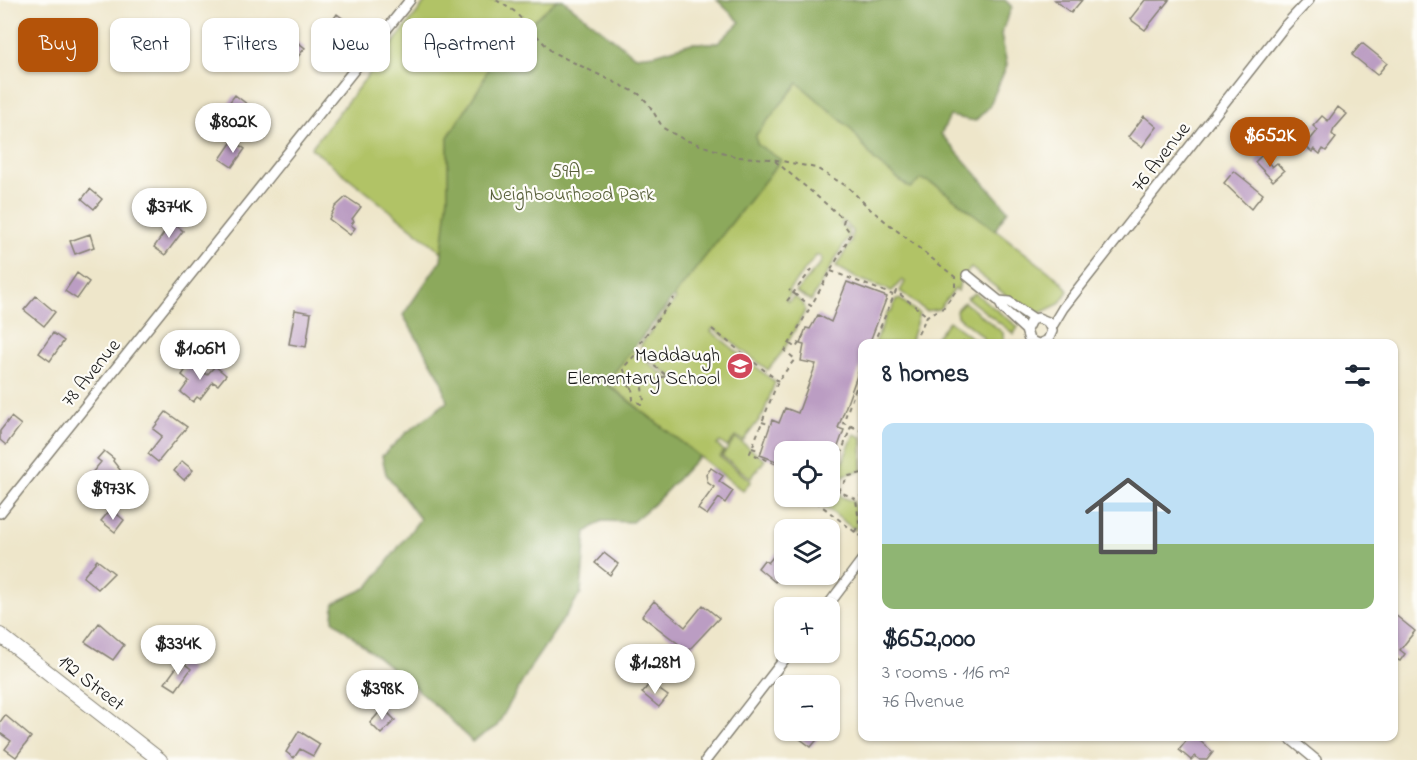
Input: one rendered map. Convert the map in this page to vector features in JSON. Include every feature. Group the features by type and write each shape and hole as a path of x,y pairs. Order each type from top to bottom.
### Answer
{"main road":[{"name":"192 Street","path":"0,635 160,760"}],"street":[{"name":"78 Avenue","path":"0,513 410,0"},
{"name":"76 Avenue","path":"1045,339 1050,337 1048,324 1283,28 1309,0"},
{"path":"967,275 999,301 1003,309 1026,330 1032,339"},
{"path":"999,301 1009,302 1034,319 1048,324"},
{"path":"1026,330 1034,319"},
{"path":"834,597 858,565"},
{"path":"706,760 781,663"},
{"path":"1293,741 1316,760"}],"path":[{"path":"496,0 514,11 552,52 639,94 648,103 657,121 670,134 737,157 772,159 816,168 848,187 870,208 955,277 954,295 943,308 927,316 916,339"},
{"path":"772,159 844,219 843,223 850,231 850,238 785,351 795,358 778,381 750,453 774,462"},
{"path":"787,301 813,268"},
{"path":"831,271 893,295"},
{"path":"789,290 811,306"},
{"path":"875,339 896,291 927,316"},
{"path":"667,376 646,381 642,388 644,401 641,404 633,400 633,382 629,381 623,368 638,352 638,345 674,298"},
{"path":"712,329 778,381"},
{"path":"790,344 796,348 806,331"},
{"path":"638,352 672,380"},
{"path":"858,386 841,423 858,429"},
{"path":"762,422 771,424"},
{"path":"840,457 851,426"},
{"path":"752,448 761,451"},
{"path":"840,488 847,478 858,474"},
{"path":"840,492 856,499 858,514"},
{"path":"823,507 858,534"},
{"path":"855,532 858,524"}],"green space":[{"name":"59A - Neighbourhood Park","path":"427,0 563,0 740,138 756,135 775,109 793,70 1062,282 1068,291 1059,304 1038,314 1024,309 971,268 960,281 958,291 955,289 939,309 926,311 900,291 905,282 902,280 892,291 856,278 836,266 851,242 852,231 843,221 841,224 848,230 849,236 811,301 796,292 820,264 822,259 820,256 816,256 788,291 791,294 786,300 789,302 794,296 804,305 805,311 783,351 768,370 713,328 711,331 775,382 763,415 743,441 736,436 727,447 720,442 717,445 724,451 720,457 751,481 743,491 311,148 371,72 390,72 390,47 402,32 402,72 537,72 537,18 413,18","holes":["674,296 676,299 641,344 642,354 673,378 671,381 632,350"]},
{"name":"59A - Neighbourhood Park","path":"557,0 563,0 635,56 655,54 692,43 718,43 740,22 717,0 1005,0 1012,7 1001,34 1007,65 989,107 975,121 950,116 941,134 1008,210 995,230 937,186 922,179 910,188 875,161 851,129 798,83 756,135 757,144 781,160 606,383 699,456 656,502 632,522 602,521 586,532 581,593 532,665 497,726 472,742 422,694 333,620 334,603 368,587 420,519 386,474 382,456 406,433 447,402 441,379 403,315 441,260 448,196 448,137 481,85 487,72 537,72 536,18"},
{"path":"975,293 1018,327 1014,334 967,298"},
{"path":"896,299 900,299 919,314 911,339 877,339 888,311 891,312"},
{"path":"964,302 1003,333 1004,339 983,339 957,316 956,311"},
{"path":"949,321 973,339 963,338 934,339"},
{"path":"854,434 858,436 858,471 844,475 840,482 840,469"},
{"path":"736,438 765,460 751,478 722,456"},
{"path":"840,495 853,501 857,523 855,530 825,507 840,507"}],"building":[{"path":"1055,0 1082,0 1071,13"},
{"path":"1145,0 1169,0 1145,30 1130,19"},
{"path":"299,43 305,48 299,55"},
{"path":"1362,43 1387,63 1377,75 1352,55"},
{"path":"235,95 252,108 234,133 224,126 233,114 225,108"},
{"path":"1338,107 1347,114 1334,129 1332,134 1336,138 1326,151 1323,149 1320,154 1314,149 1312,152 1305,146 1318,130 1313,126 1322,116 1328,121"},
{"path":"1144,116 1157,127 1142,147 1128,137"},
{"path":"233,140 245,149 232,167 220,159"},
{"path":"1262,155 1272,167 1277,163 1284,171 1273,181 1255,162"},
{"path":"1234,171 1263,194 1251,209 1224,183"},
{"path":"90,189 102,199 94,209 82,199"},
{"path":"346,197 361,207 352,219 354,221 351,225 355,228 350,235 329,219 335,207"},
{"path":"172,222 183,231 165,255 154,247"},
{"path":"90,234 94,247 75,254 70,241"},
{"path":"77,273 89,282 77,299 65,291"},
{"path":"847,282 887,297 871,339 858,339 858,373 838,428 844,430 840,441 774,441 774,460 760,455 772,420 779,423 785,408 798,413 816,364 801,361 804,345 800,344 806,328 810,329 818,315 831,322"},
{"path":"36,296 55,312 44,326 24,310"},
{"path":"295,310 311,313 306,347 289,344"},
{"path":"53,333 64,341 50,361 39,353"},
{"path":"191,362 207,375 215,366 226,375 218,385 213,382 200,399 197,397 193,402 181,392 189,381 182,375"},
{"path":"166,412 187,427 158,462 148,454 162,436 153,429"},
{"path":"11,417 21,425 6,445 0,440 0,431"},
{"path":"104,451 114,459 113,461 124,475 113,489 91,474 101,462 97,459"},
{"path":"182,461 193,470 184,480 174,471"},
{"path":"711,468 723,476 719,481 733,491 725,503 719,498 707,515 698,509 714,487 708,483 706,475"},
{"path":"111,509 124,520 115,532 101,521"},
{"path":"604,553 618,564 610,575 595,563"},
{"path":"774,556 774,581 758,568 764,560 768,563"},
{"path":"97,560 114,573 98,589 83,577"},
{"path":"654,601 685,627 703,605 719,618 688,651 642,616"},
{"path":"1398,617 1415,631 1400,650 1405,654 1400,661 1398,660"},
{"path":"99,623 124,645 113,660 85,642"},
{"path":"181,661 191,669 176,690 165,683"},
{"path":"650,683 668,696 659,707 642,693"},
{"path":"383,708 395,720 381,734 370,723"},
{"path":"5,715 31,737 16,757 5,749 11,741 0,733 0,722"},
{"path":"299,731 320,744 313,756 300,749 294,758 286,752"},
{"path":"803,741 816,741 811,747"},
{"path":"1186,741 1200,741 1213,752 1207,760 1200,760 1195,756 1191,760 1179,750"}],"place":[{"name":"Maddaugh Elementary School","path":"740,366"}]}
